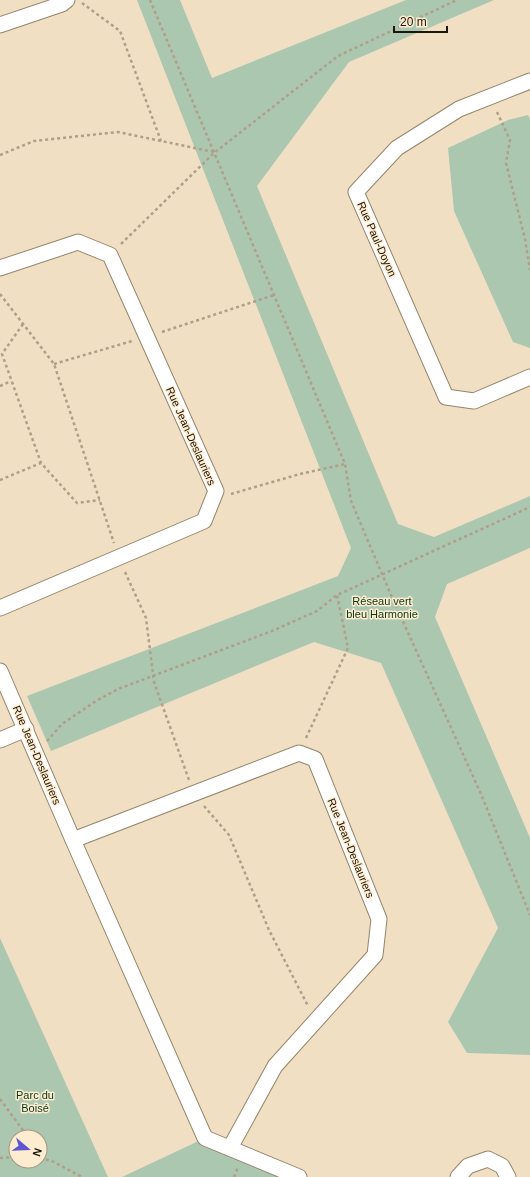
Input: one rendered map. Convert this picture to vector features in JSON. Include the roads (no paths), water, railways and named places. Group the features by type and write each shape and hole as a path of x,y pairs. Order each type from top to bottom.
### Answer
{"street":[{"path":"0,24 62,4 67,0"},
{"name":"Rue Paul-Doyon","path":"530,81 459,109 397,148 356,192 446,397 474,401 530,377"},
{"name":"Rue Jean-Deslauriers","path":"0,268 78,242 110,255 216,491 204,521 0,608"},
{"name":"Rue Jean-Deslauriers","path":"0,670 73,840 205,1138 295,1176"},
{"path":"0,740 26,729"},
{"name":"Rue Jean-Deslauriers","path":"73,840 299,753 315,759 379,919 374,955 275,1066 230,1148"},
{"path":"458,1177 468,1166 488,1160 502,1166 508,1177"}],"park label":[{"name":"Réseau vert bleu Harmonie","path":"382,607"},
{"name":"Parc du Boisé","path":"35,1101"}]}
